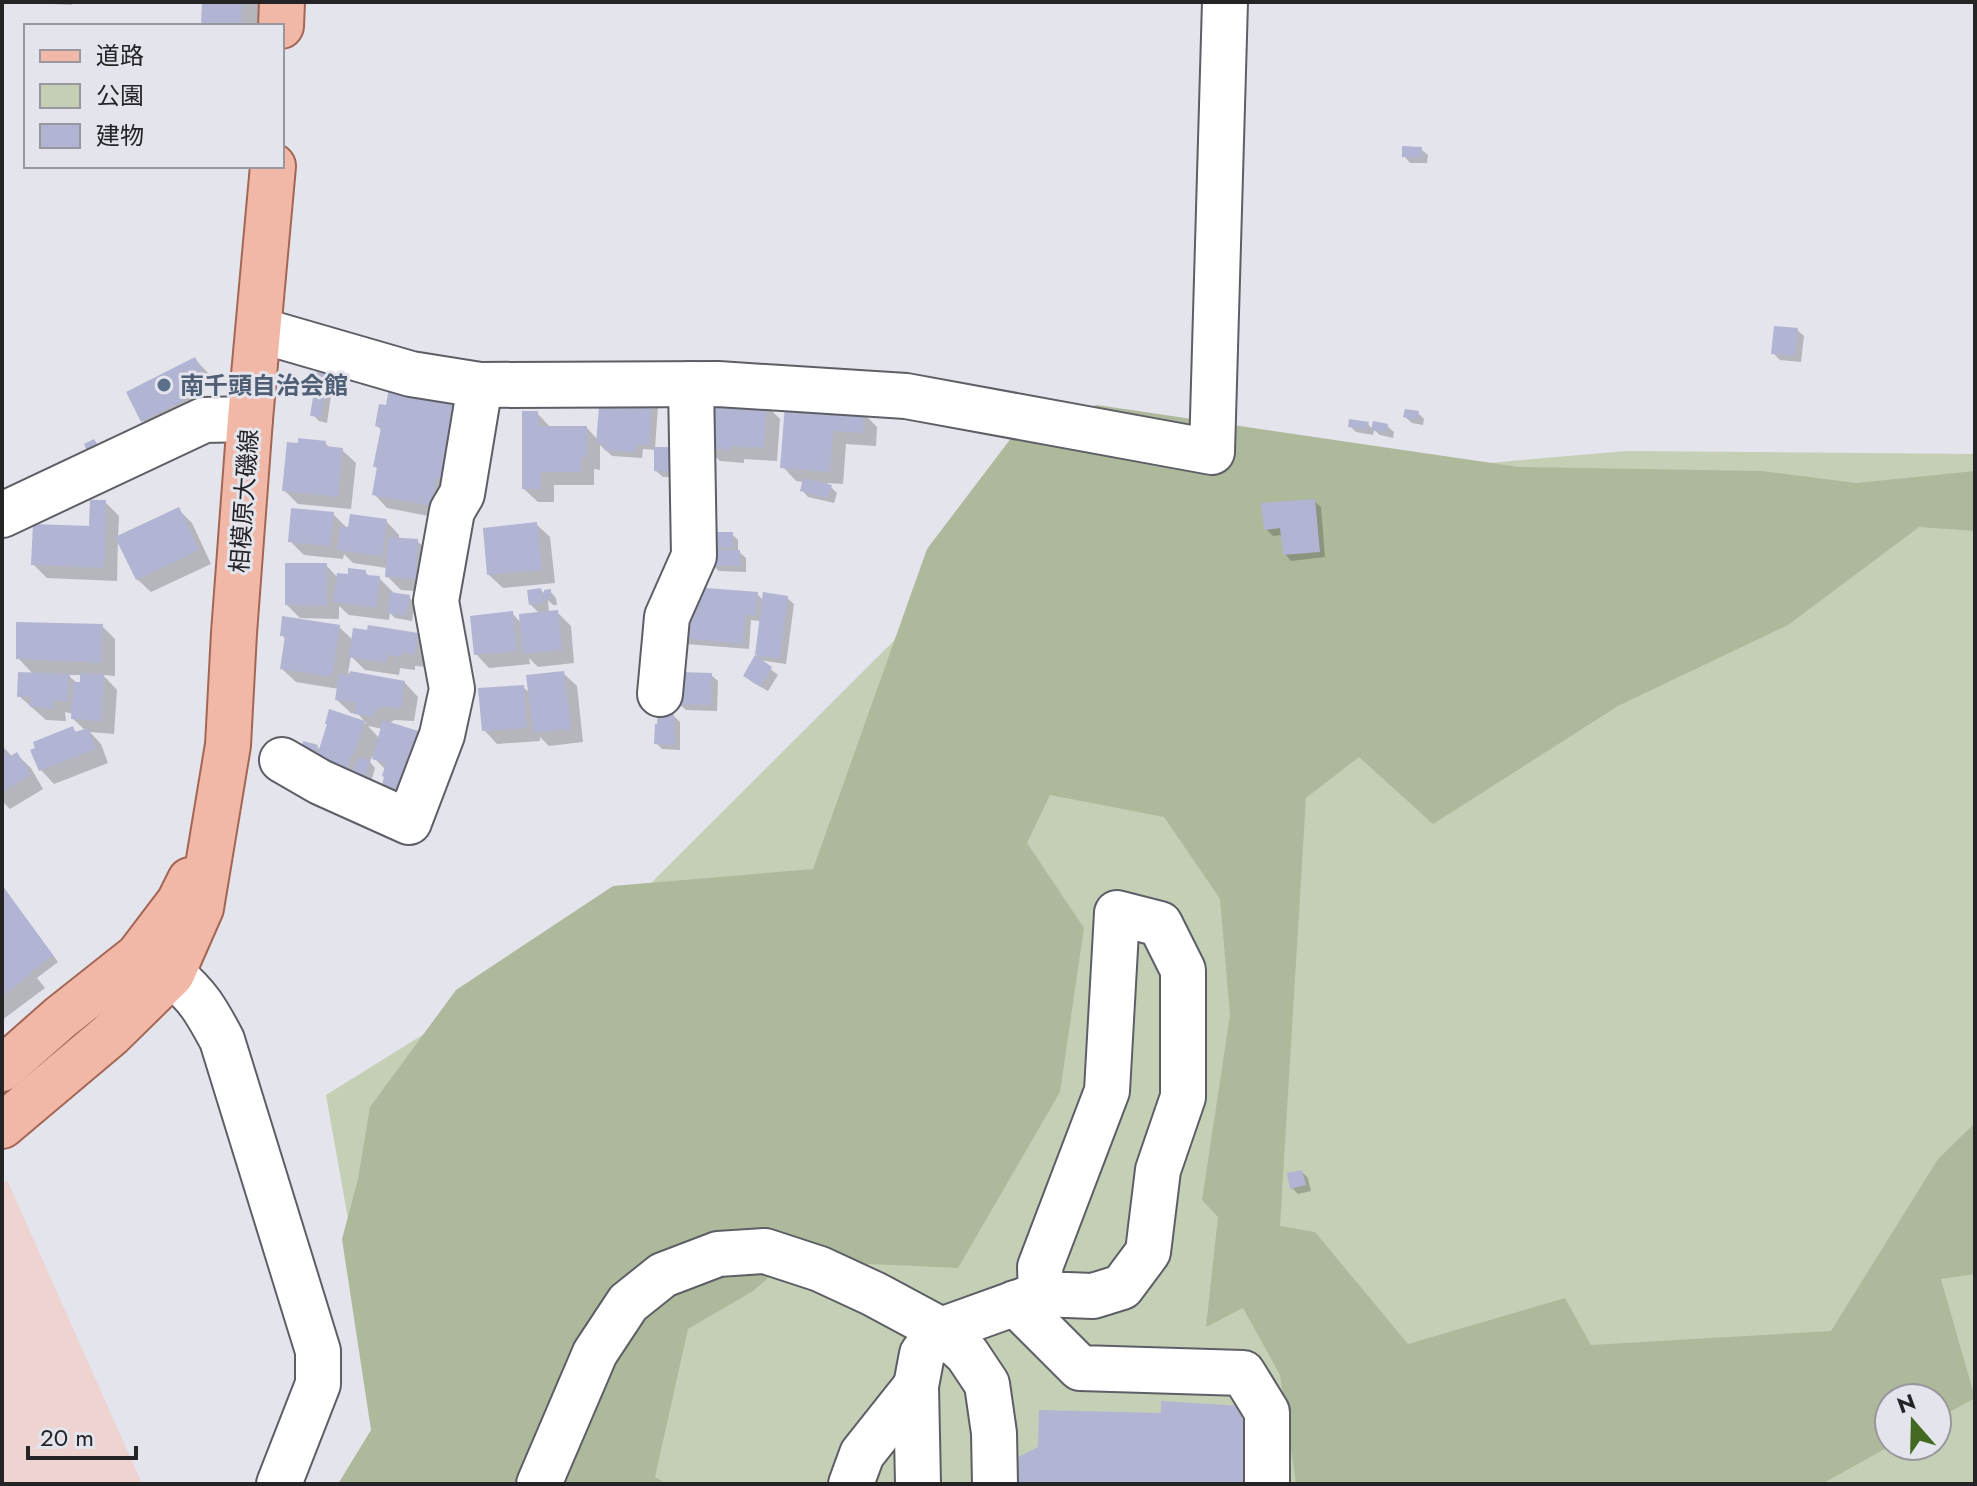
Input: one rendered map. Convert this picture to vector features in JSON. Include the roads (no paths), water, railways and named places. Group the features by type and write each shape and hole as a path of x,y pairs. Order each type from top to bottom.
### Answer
{"main road":[{"path":"281,24 282,2"},
{"name":"相模原大磯線","path":"2,1126 110,1035 172,974 201,908 228,745 250,419 273,168"},
{"name":"相模原大磯線","path":"2,1069 138,956 179,902 212,835"}],"street":[{"path":"259,330 411,374 480,385 718,384 906,396 1212,452 1225,2"},
{"path":"657,679 667,617 694,556 691,384"},
{"path":"282,760 320,782 409,822 442,735 452,689 436,601 452,511 462,494 480,385"},
{"path":"2,515 204,420 250,419"},
{"path":"918,1484 916,1386 922,1354 941,1330 1028,1299 1093,1296 1122,1287 1148,1252 1158,1170 1183,1097 1183,970 1160,924 1117,913 1107,1091 1028,1299"},
{"path":"172,974 194,993 222,1040 318,1351 318,1384 279,1484"},
{"path":"539,1484 595,1353 628,1303 663,1275 718,1254 765,1251 820,1269 861,1287 941,1330 967,1354 987,1384 994,1433 995,1484"},
{"path":"1028,1299 1080,1368 1243,1373 1267,1412 1267,1484"},
{"path":"851,1484 862,1454 916,1386"}],"place":[{"name":"南千頭自治会館","path":"164,385"}]}
